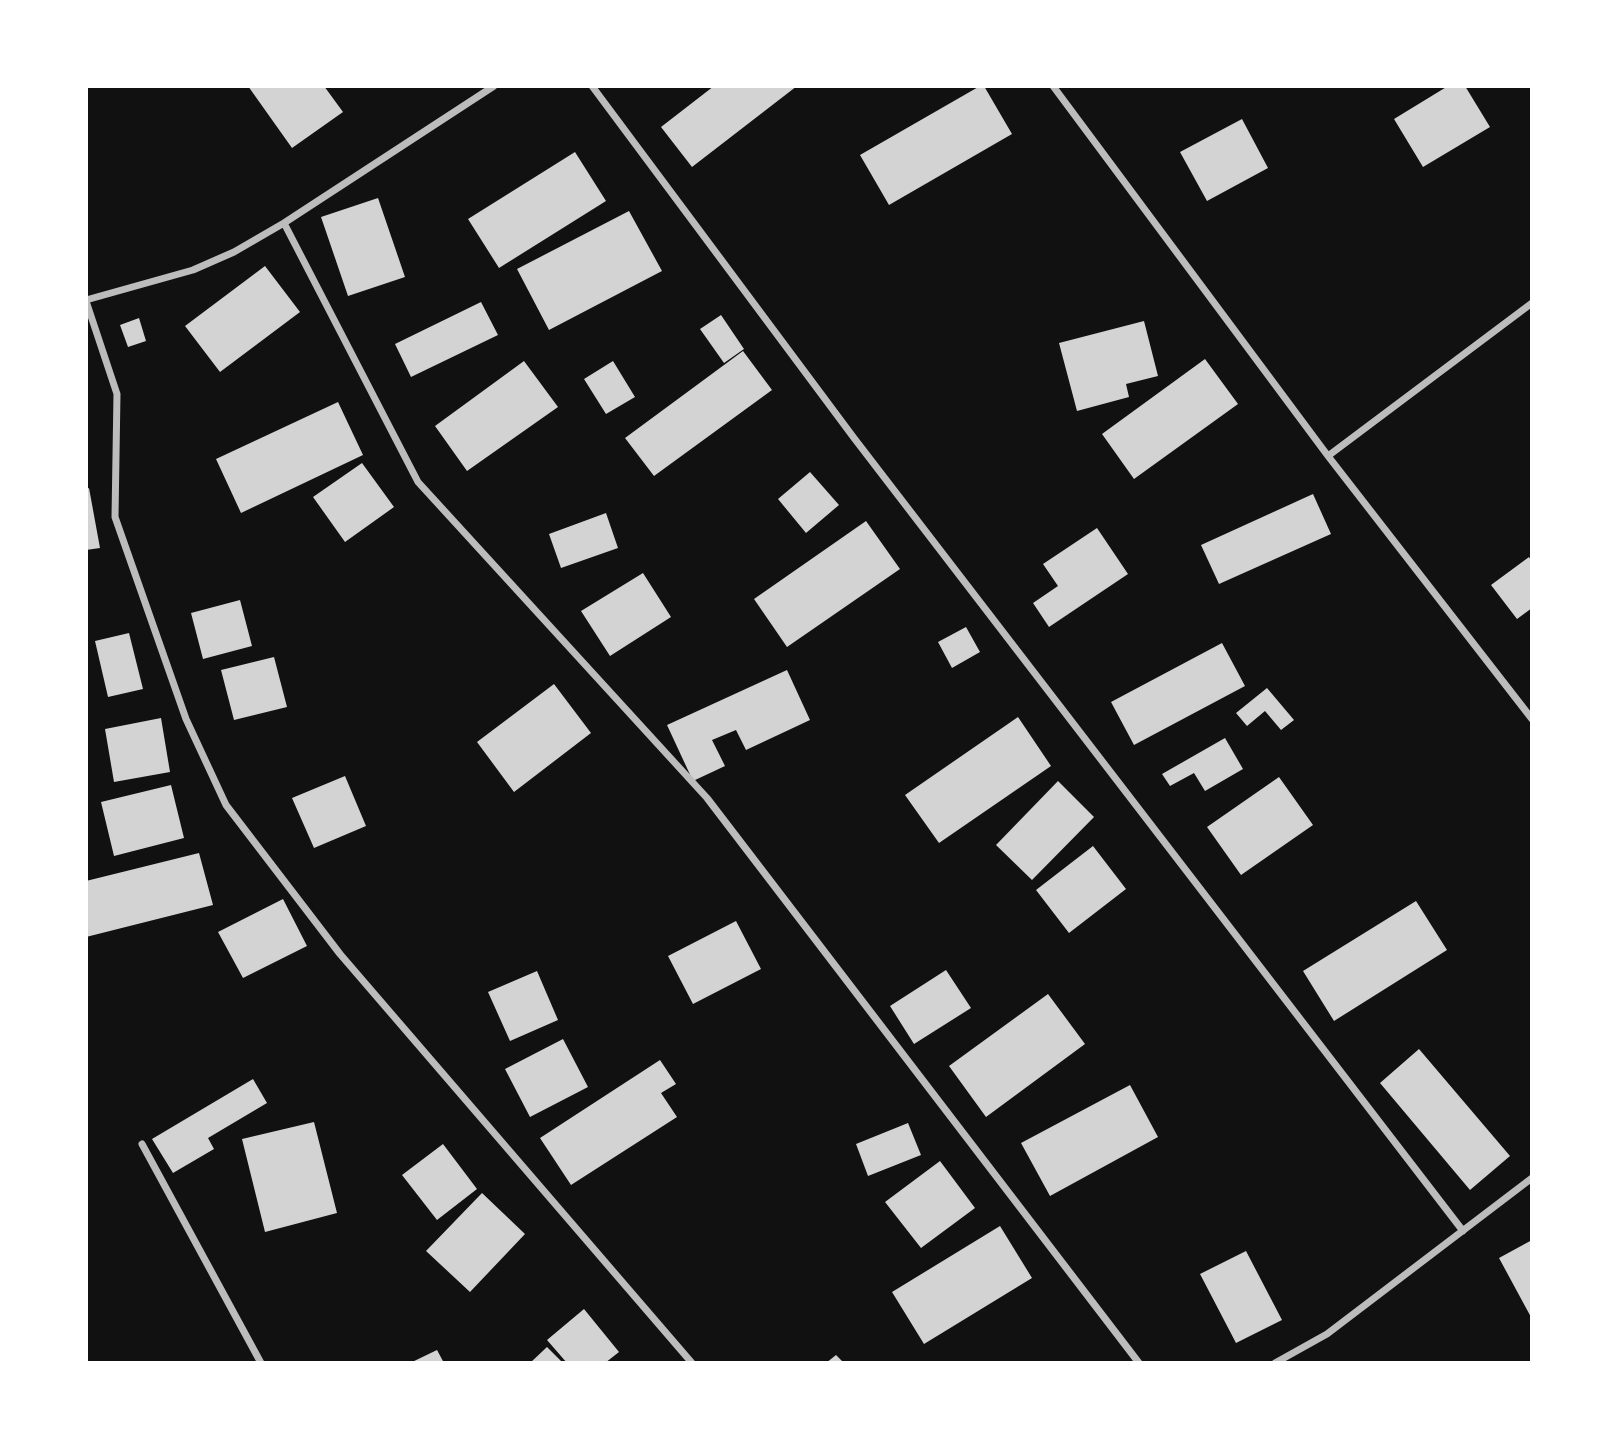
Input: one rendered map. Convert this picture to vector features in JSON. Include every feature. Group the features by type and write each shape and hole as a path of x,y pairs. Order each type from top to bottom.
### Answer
{"street":[{"path":"495,86 284,223 234,252 193,270 86,301 117,394 116,517 186,719 226,805 340,954 692,1363"},
{"path":"592,86 854,438 1463,1231"},
{"path":"1053,86 1328,456 1532,719"},
{"path":"284,223 418,482 707,798 1139,1363"},
{"path":"1328,456 1532,303"},
{"path":"142,1144 261,1363"},
{"path":"1275,1363 1327,1334 1532,1178"}],"building":[{"path":"248,86 324,86 343,112 292,148"},
{"path":"714,86 797,86 692,167 661,127"},
{"path":"984,86 1012,134 889,205 860,155"},
{"path":"1448,86 1465,86 1490,127 1423,167 1394,119"},
{"path":"1242,119 1268,168 1207,201 1180,152"},
{"path":"575,152 606,201 499,268 468,219"},
{"path":"378,198 405,277 348,296 321,217"},
{"path":"629,211 662,271 549,330 517,269"},
{"path":"265,266 300,312 220,372 185,326"},
{"path":"481,302 498,335 411,377 395,344"},
{"path":"721,315 744,349 724,363 700,329"},
{"path":"139,318 146,341 128,347 120,325"},
{"path":"1144,321 1158,376 1126,384 1129,397 1077,411 1059,343"},
{"path":"743,351 772,390 654,476 625,438"},
{"path":"1205,359 1238,404 1134,479 1102,434"},
{"path":"524,361 558,407 467,471 435,426"},
{"path":"613,361 635,397 606,414 584,379"},
{"path":"338,402 363,455 241,513 216,459"},
{"path":"362,463 394,507 345,542 313,497"},
{"path":"810,472 839,505 806,533 778,499"},
{"path":"89,488 100,548 86,550 86,489"},
{"path":"1313,494 1331,534 1219,584 1201,545"},
{"path":"606,513 618,548 561,568 549,534"},
{"path":"866,521 900,569 787,647 754,599"},
{"path":"1097,528 1128,574 1049,627 1033,603 1058,586 1043,564"},
{"path":"1529,557 1532,562 1532,608 1517,619 1491,585"},
{"path":"643,573 671,617 610,656 581,611"},
{"path":"240,600 252,646 203,659 191,613"},
{"path":"966,627 980,652 952,668 938,642"},
{"path":"129,633 143,689 108,697 95,641"},
{"path":"1222,643 1245,686 1134,745 1111,702"},
{"path":"274,657 287,707 234,720 221,670"},
{"path":"787,670 810,720 746,750 736,730 712,740 725,766 693,781 667,725"},
{"path":"554,684 591,733 514,792 477,742"},
{"path":"1267,688 1294,720 1281,730 1265,711 1247,726 1236,713"},
{"path":"1018,717 1051,766 939,843 905,795"},
{"path":"161,718 170,772 114,782 105,729"},
{"path":"1225,738 1243,769 1205,791 1194,773 1170,786 1162,774"},
{"path":"345,776 366,826 314,848 292,798"},
{"path":"1279,777 1313,825 1241,875 1207,827"},
{"path":"1058,781 1094,817 1032,880 996,845"},
{"path":"171,785 184,838 114,856 101,802"},
{"path":"1093,846 1126,889 1069,933 1036,890"},
{"path":"199,853 213,905 86,937 86,881"},
{"path":"283,899 307,946 243,978 218,932"},
{"path":"1416,901 1447,950 1334,1021 1303,971"},
{"path":"736,921 761,969 693,1004 668,956"},
{"path":"946,970 971,1008 914,1044 890,1006"},
{"path":"537,971 558,1020 510,1041 488,992"},
{"path":"1048,994 1085,1044 986,1117 949,1066"},
{"path":"563,1039 588,1087 530,1117 505,1069"},
{"path":"1419,1049 1510,1156 1470,1190 1380,1083"},
{"path":"660,1060 676,1084 661,1093 677,1117 571,1185 540,1138"},
{"path":"253,1079 267,1103 208,1138 214,1149 173,1173 152,1139"},
{"path":"1130,1085 1158,1137 1050,1196 1021,1143"},
{"path":"314,1122 337,1213 265,1232 242,1139"},
{"path":"908,1123 921,1155 868,1176 856,1144"},
{"path":"443,1144 477,1189 437,1220 402,1175"},
{"path":"940,1161 975,1208 921,1248 885,1202"},
{"path":"482,1193 525,1234 470,1292 426,1251"},
{"path":"1000,1226 1032,1278 924,1344 892,1292"},
{"path":"1532,1240 1532,1319 1499,1258"},
{"path":"1246,1251 1282,1320 1236,1343 1200,1274"},
{"path":"584,1309 619,1352 605,1363 567,1363 547,1340"},
{"path":"547,1347 563,1363 530,1363"},
{"path":"437,1350 444,1363 410,1363"},
{"path":"836,1355 844,1363 826,1363"}]}
